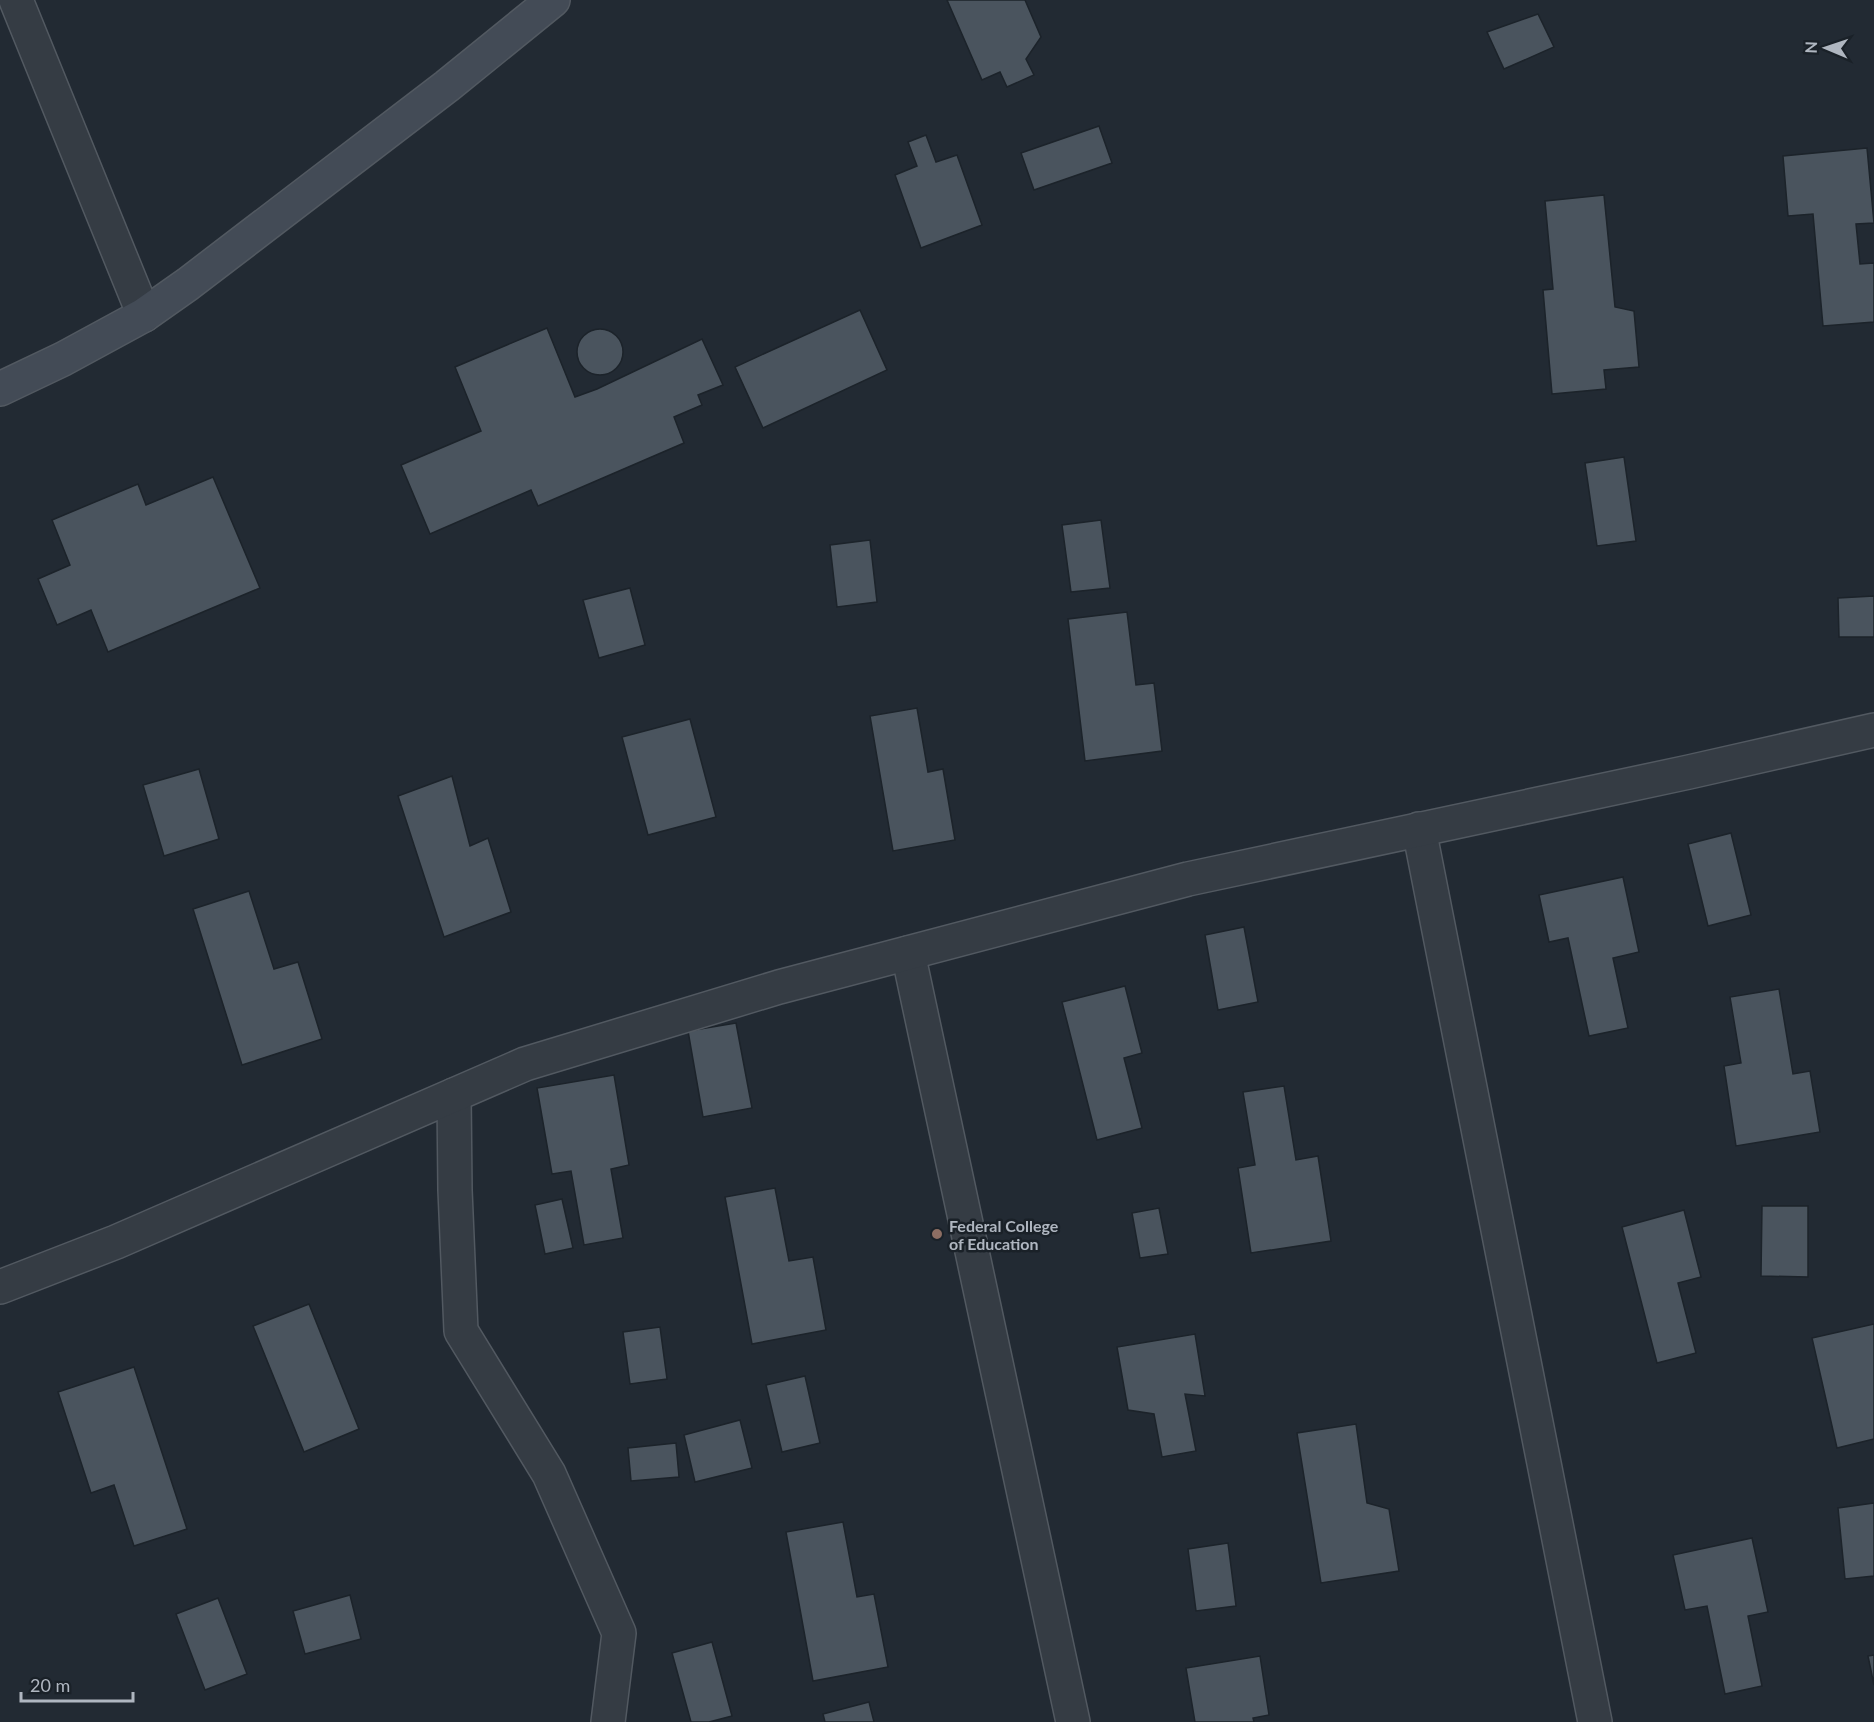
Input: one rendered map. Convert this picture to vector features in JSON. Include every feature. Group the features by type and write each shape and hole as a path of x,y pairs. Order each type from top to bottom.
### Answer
{"main road":[{"path":"0,389 63,359 144,315 447,86 553,0"}],"street":[{"path":"16,0 144,315"},
{"path":"0,1287 116,1242 525,1064 779,987 1188,879 1874,730"},
{"path":"1419,829 1595,1722"},
{"path":"908,953 1073,1722"},
{"path":"454,1095 455,1190 461,1331 549,1474 619,1633 608,1722"}],"building":[{"path":"947,0 1025,0 1041,37 1026,59 1034,75 1007,87 1000,72 982,80"},
{"path":"1538,14 1554,47 1504,69 1487,32"},
{"path":"1099,126 1112,163 1034,190 1021,153"},
{"path":"926,135 936,162 957,155 982,225 921,248 895,175 917,166 908,142"},
{"path":"1867,148 1874,223 1856,224 1860,264 1874,263 1874,322 1823,326 1813,214 1788,216 1783,156"},
{"path":"1604,195 1615,307 1634,311 1639,367 1604,370 1606,389 1552,394 1543,290 1553,289 1545,201"},
{"path":"860,310 887,370 763,428 735,367"},
{"path":"547,328 575,397 597,389 702,339 723,385 698,395 702,405 674,417 684,443 538,506 531,490 430,534 401,465 481,431 455,367"},
{"path":"600,329 616,336 623,352 616,368 600,375 584,368 577,352 584,336"},
{"path":"1624,457 1636,541 1597,546 1585,463"},
{"path":"213,477 260,588 108,652 91,610 57,625 38,579 70,565 52,520 138,484 146,505"},
{"path":"1101,520 1110,588 1071,592 1062,525"},
{"path":"870,540 877,602 837,607 830,545"},
{"path":"630,588 645,645 599,658 583,600"},
{"path":"1874,596 1874,637 1839,637 1838,598"},
{"path":"1127,612 1136,685 1154,683 1162,751 1085,761 1068,619"},
{"path":"917,708 928,772 943,769 955,840 893,851 870,716"},
{"path":"690,719 716,817 648,835 622,737"},
{"path":"199,769 219,839 164,856 143,785"},
{"path":"452,776 470,846 488,838 511,912 444,937 398,796"},
{"path":"1731,833 1751,915 1708,926 1688,844"},
{"path":"1623,877 1639,952 1613,958 1628,1028 1589,1036 1568,938 1549,942 1539,895"},
{"path":"249,891 274,969 298,962 322,1039 242,1065 193,909"},
{"path":"1244,927 1258,1002 1218,1010 1205,935"},
{"path":"1125,986 1142,1053 1124,1058 1142,1128 1097,1140 1062,1002"},
{"path":"1779,989 1793,1074 1810,1071 1820,1132 1736,1146 1724,1066 1741,1063 1730,997"},
{"path":"736,1023 752,1108 703,1117 688,1031"},
{"path":"614,1075 629,1165 611,1169 623,1238 584,1245 571,1171 552,1174 537,1088"},
{"path":"1284,1086 1296,1160 1318,1156 1331,1241 1251,1253 1238,1168 1255,1165 1243,1092"},
{"path":"775,1188 789,1261 813,1257 826,1330 752,1344 725,1197"},
{"path":"562,1199 573,1248 545,1254 535,1205"},
{"path":"1762,1206 1808,1206 1808,1277 1761,1276"},
{"path":"1159,1208 1168,1254 1140,1258 1132,1213"},
{"path":"1684,1210 1701,1277 1678,1283 1696,1353 1657,1363 1622,1227"},
{"path":"309,1304 359,1429 304,1452 253,1326"},
{"path":"1874,1324 1874,1439 1837,1448 1812,1338"},
{"path":"660,1327 667,1379 630,1384 623,1332"},
{"path":"1195,1334 1205,1396 1185,1394 1196,1451 1162,1457 1154,1414 1128,1410 1117,1347"},
{"path":"134,1367 187,1529 134,1546 114,1485 91,1493 58,1392"},
{"path":"805,1376 820,1443 782,1452 766,1385"},
{"path":"740,1420 752,1468 695,1482 684,1435"},
{"path":"1356,1424 1367,1503 1389,1509 1399,1571 1321,1583 1297,1433"},
{"path":"676,1443 679,1477 631,1481 628,1448"},
{"path":"1874,1503 1874,1576 1845,1579 1838,1508"},
{"path":"843,1522 857,1597 874,1594 888,1667 813,1681 786,1532"},
{"path":"1752,1538 1768,1612 1748,1616 1762,1686 1725,1694 1707,1606 1685,1610 1673,1555"},
{"path":"1228,1543 1236,1606 1196,1611 1188,1549"},
{"path":"350,1595 361,1639 305,1654 293,1611"},
{"path":"218,1598 247,1674 205,1690 176,1614"},
{"path":"712,1642 732,1716 709,1722 691,1722 672,1653"},
{"path":"1874,1655 1874,1685 1868,1656"},
{"path":"1260,1656 1269,1715 1253,1718 1254,1722 1195,1722 1186,1668"},
{"path":"869,1702 874,1722 825,1722 823,1714"}],"place":[{"name":"Federal College of Education","path":"937,1234"}]}
